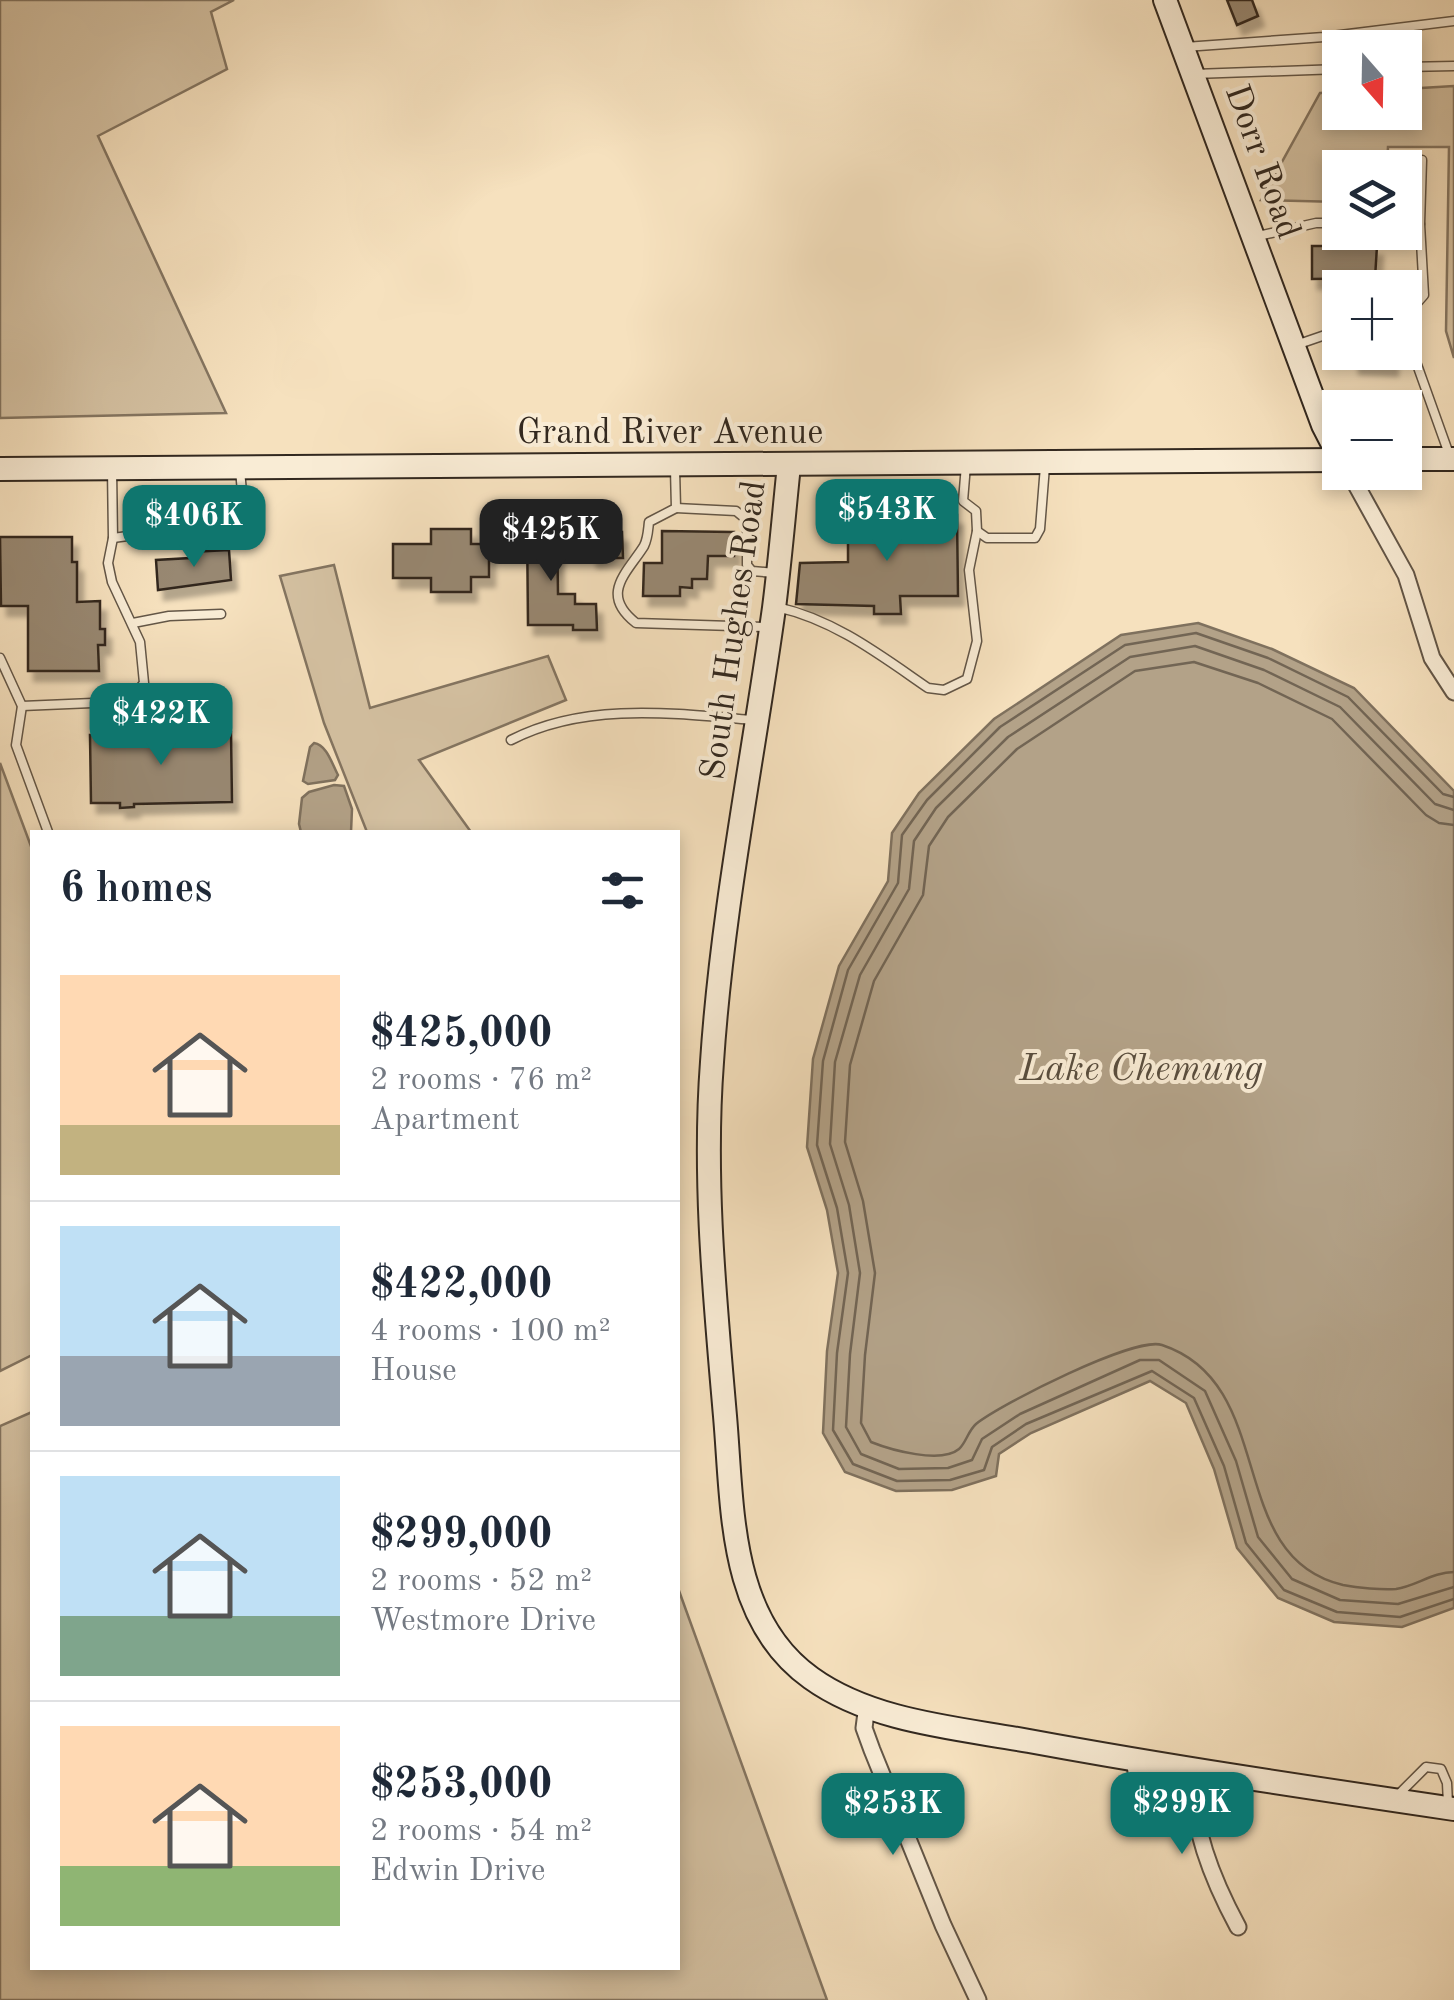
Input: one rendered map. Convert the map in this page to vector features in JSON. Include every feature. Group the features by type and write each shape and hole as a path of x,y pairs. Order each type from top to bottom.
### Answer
{"street":[{"name":"Dorr Road","path":"1165,0 1322,422"},
{"name":"Grand River Avenue","path":"0,469 1322,459"},
{"path":"1422,460 1453,460"},
{"name":"South Hughes Road","path":"789,466 778,574 719,985 709,1142 717,1325 734,1522 750,1602 774,1643 809,1677 837,1694 911,1719 1134,1760 1451,1809"},
{"path":"1359,490 1406,575 1432,658 1454,692"},
{"path":"866,1705 864,1728 872,1750 978,2000"},
{"path":"1134,1760 1147,1807 1163,1815 1193,1810"},
{"path":"1190,1769 1193,1810 1207,1862 1238,1927"}],"lane":[{"path":"1184,47 1324,37 1454,21"},
{"path":"1422,67 1454,66"},
{"path":"1194,74 1322,70"},
{"path":"1254,237 1322,223"},
{"path":"1421,250 1422,297"},
{"path":"1294,346 1322,336"},
{"path":"1420,370 1453,460"},
{"path":"977,531 986,538 1035,538 1040,529 1046,462"},
{"path":"778,574 752,572 748,565 748,520 736,511 676,508 649,522 646,542 620,575 619,596 623,612 636,622 772,617 823,621 928,688 944,690 967,679 977,641 968,570 977,531 976,511 963,501 966,463"},
{"path":"674,466 676,508"},
{"path":"22,706 116,702 133,696 144,683 140,642 112,582 108,563 113,538 112,468"},
{"path":"113,538 238,522 244,514 240,468"},
{"path":"133,623 169,616 221,614"},
{"path":"0,658 22,706 16,745 47,830"},
{"path":"512,740 548,723 588,716 695,715 756,720"},
{"path":"1392,1800 1426,1768 1441,1769 1451,1809"}],"shaded area":[{"path":"0,0 234,0 211,12 227,69 98,136 226,413 0,418"},
{"path":"1454,86 1454,358 1446,331 1449,147 1322,150 1322,202 1261,200 1320,93 1322,130 1422,130 1422,88"},
{"path":"334,565 370,708 548,656 566,700 419,760 470,830 366,830 324,723 280,576"},
{"path":"0,763 30,844 30,1356 0,1371"},
{"path":"30,1413 30,1970 680,1970 680,1594 827,2000 0,2000 0,1426"}],"water":[{"name":"Lake Chemung","path":"1198,623 1272,649 1354,688 1454,791 1454,1608 1402,1627 1334,1622 1278,1598 1237,1548 1214,1469 1186,1403 1150,1381 1031,1433 999,1454 996,1476 952,1490 896,1491 845,1472 823,1433 827,1351 838,1273 827,1210 807,1147 813,1059 839,966 888,881 892,833 919,793 994,719 1121,635"},
{"path":"314,743 329,756 338,775 335,780 308,784 303,781"},
{"path":"344,786 352,809 351,830 300,830 302,798 309,792"}],"building":[{"path":"1227,0 1252,0 1258,16 1237,25"},
{"path":"1312,246 1322,246 1322,250 1377,250 1376,270 1322,270 1322,279 1312,279"},
{"path":"957,515 958,596 900,596 901,614 874,614 874,606 796,604 800,563 848,562 848,516"},
{"path":"527,522 557,522 558,594 575,594 575,604 596,604 597,630 573,630 573,625 528,625"},
{"path":"431,529 471,529 471,544 489,544 489,577 471,577 471,592 431,592 431,578 393,578 393,544 431,544"},
{"path":"662,531 734,532 734,556 708,556 707,579 692,579 692,588 680,587 680,596 643,596 644,563 662,563"},
{"path":"590,532 622,532 623,558 591,558"},
{"path":"0,537 72,537 72,562 77,562 77,602 100,601 100,629 105,629 105,645 98,645 99,671 28,671 28,606 1,606"},
{"path":"229,550 231,580 158,590 156,560 190,558 190,552"},
{"path":"231,732 232,802 134,804 120,808 120,803 91,803 90,735"}]}
